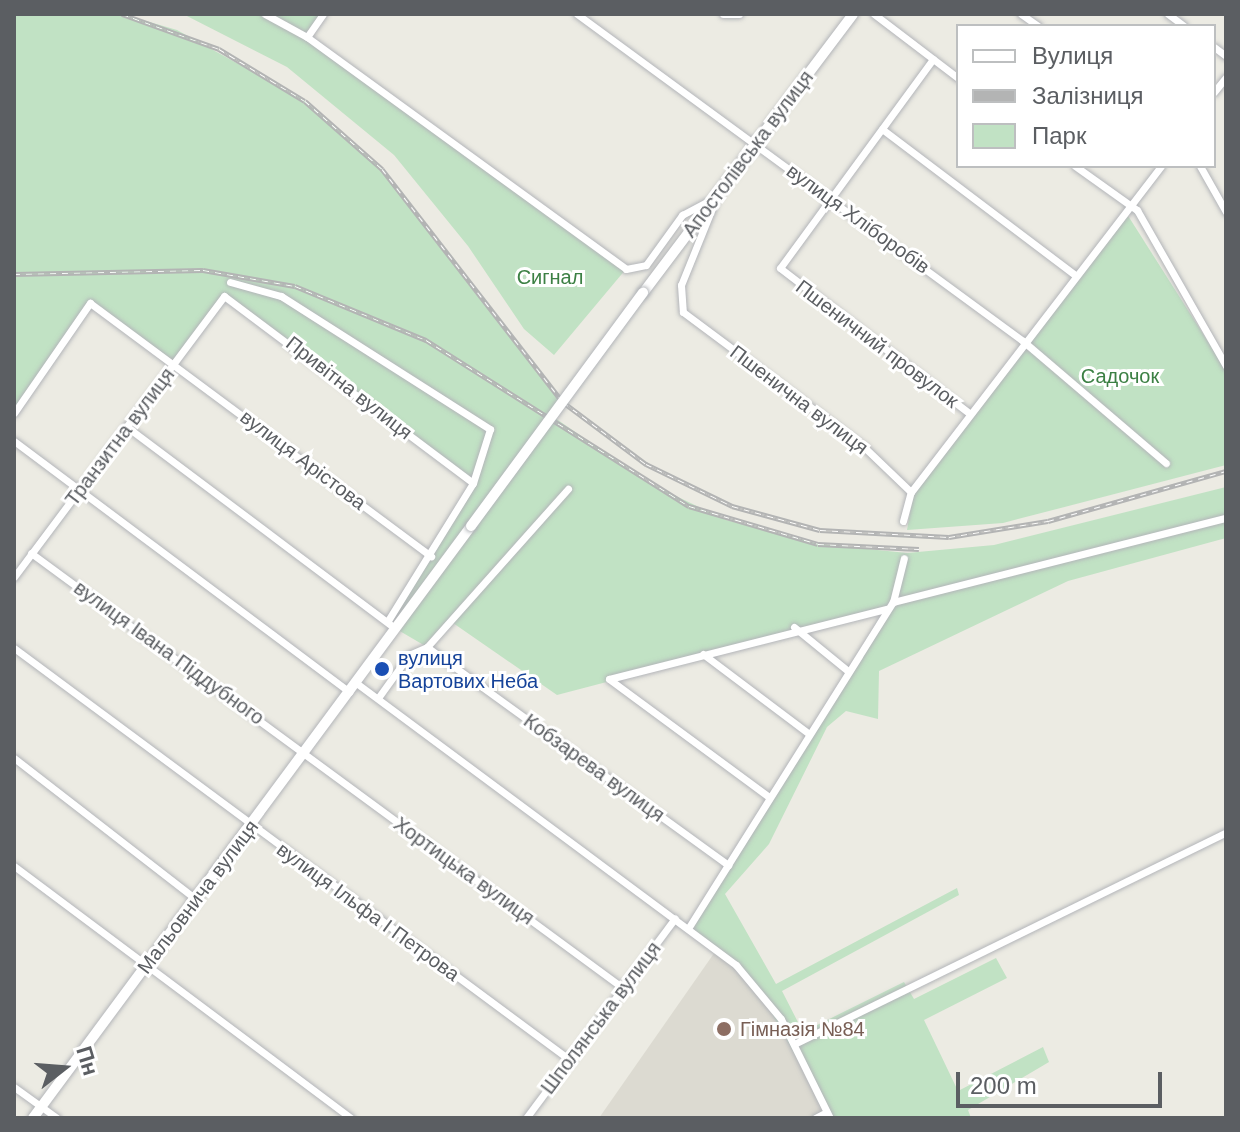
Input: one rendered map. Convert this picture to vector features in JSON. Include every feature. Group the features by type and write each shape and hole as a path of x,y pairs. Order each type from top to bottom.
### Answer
{"street":[{"path":"265,14 307,37 626,269 646,265 682,215 717,196"},
{"path":"307,37 323,14"},
{"name":"вулиця Хліборобів","path":"577,14 1023,341 1166,463"},
{"path":"723,14 739,14"},
{"name":"Апостолівська вулиця","path":"398,630 643,293 853,14"},
{"path":"874,14 956,76"},
{"path":"831,198 933,59"},
{"path":"882,129 1074,274"},
{"path":"1078,168 1131,204 1226,366"},
{"path":"903,521 911,492 1074,274 1159,168"},
{"path":"1201,168 1226,212"},
{"name":"Пшенична вулиця","path":"717,196 681,285 683,312 864,447 911,492"},
{"name":"Пшеничний провулок","path":"831,198 782,273 969,413"},
{"path":"230,282 281,296 490,429 473,483 431,556 387,622"},
{"name":"Привітна вулиця","path":"224,296 473,483"},
{"name":"Транзитна вулиця","path":"14,577 224,296"},
{"name":"вулиця Арістова","path":"14,413 90,303 176,363 431,556"},
{"path":"127,427 398,630 358,685"},
{"path":"14,441 79,490 378,698 689,927 757,987 794,1044 828,1115 815,1118"},
{"path":"378,698 568,489"},
{"path":"769,797 609,679 794,627 889,606 1226,518"},
{"name":"вулиця Івана Піддубного","path":"31,553 306,754"},
{"path":"689,927 889,606 904,558"},
{"path":"794,627 848,671"},
{"name":"вулиця Ільфа І Петрова","path":"14,648 570,1060"},
{"name":"Кобзарева вулиця","path":"423,648 728,865"},
{"path":"703,654 809,734"},
{"name":"Мальовнича вулиця","path":"33,1118 358,685"},
{"name":"Хортицька вулиця","path":"306,754 623,988"},
{"path":"14,758 197,900"},
{"path":"794,1044 1226,832"},
{"path":"14,866 351,1118"},
{"name":"Шполянська вулиця","path":"526,1118 675,918"},
{"path":"14,1087 57,1118"}],"shaded area":[{"name":"Гімназія №84","path":"717,949 768,1001 827,1112 815,1118 599,1118"}],"green space":[{"path":"14,14 122,14 177,30 305,101 382,169 426,224 563,402 552,416 651,484 726,520 819,544 907,553 994,545 1226,487 1226,538 1068,581 879,671 878,719 846,711 827,727 769,844 725,894 776,984 957,888 959,895 782,991 803,1032 904,982 914,999 996,958 1007,978 924,1020 958,1091 1043,1047 1049,1062 968,1110 971,1118 830,1118 757,987 689,927 885,609 557,695 453,623 427,647 398,630 391,616 473,483 224,296 176,363 90,303 14,413"},
{"name":"Сигнал","path":"183,14 323,14 308,36 626,269 554,355 524,329 468,246 394,155 287,67"},
{"name":"Садочок","path":"1125,211 1226,370 1226,465 1003,523 907,530 914,491"}],"railway":[{"path":"122,14 219,49 305,101 382,169 563,402 646,464 732,506 820,530 949,537 1048,521 1226,471"},
{"path":"14,274 203,270 295,286 426,340 689,506 818,544 919,549"}],"place":[{"name":"вулиця Вартових Неба","path":"382,669"},
{"name":"Гімназія №84","path":"724,1029"}]}
